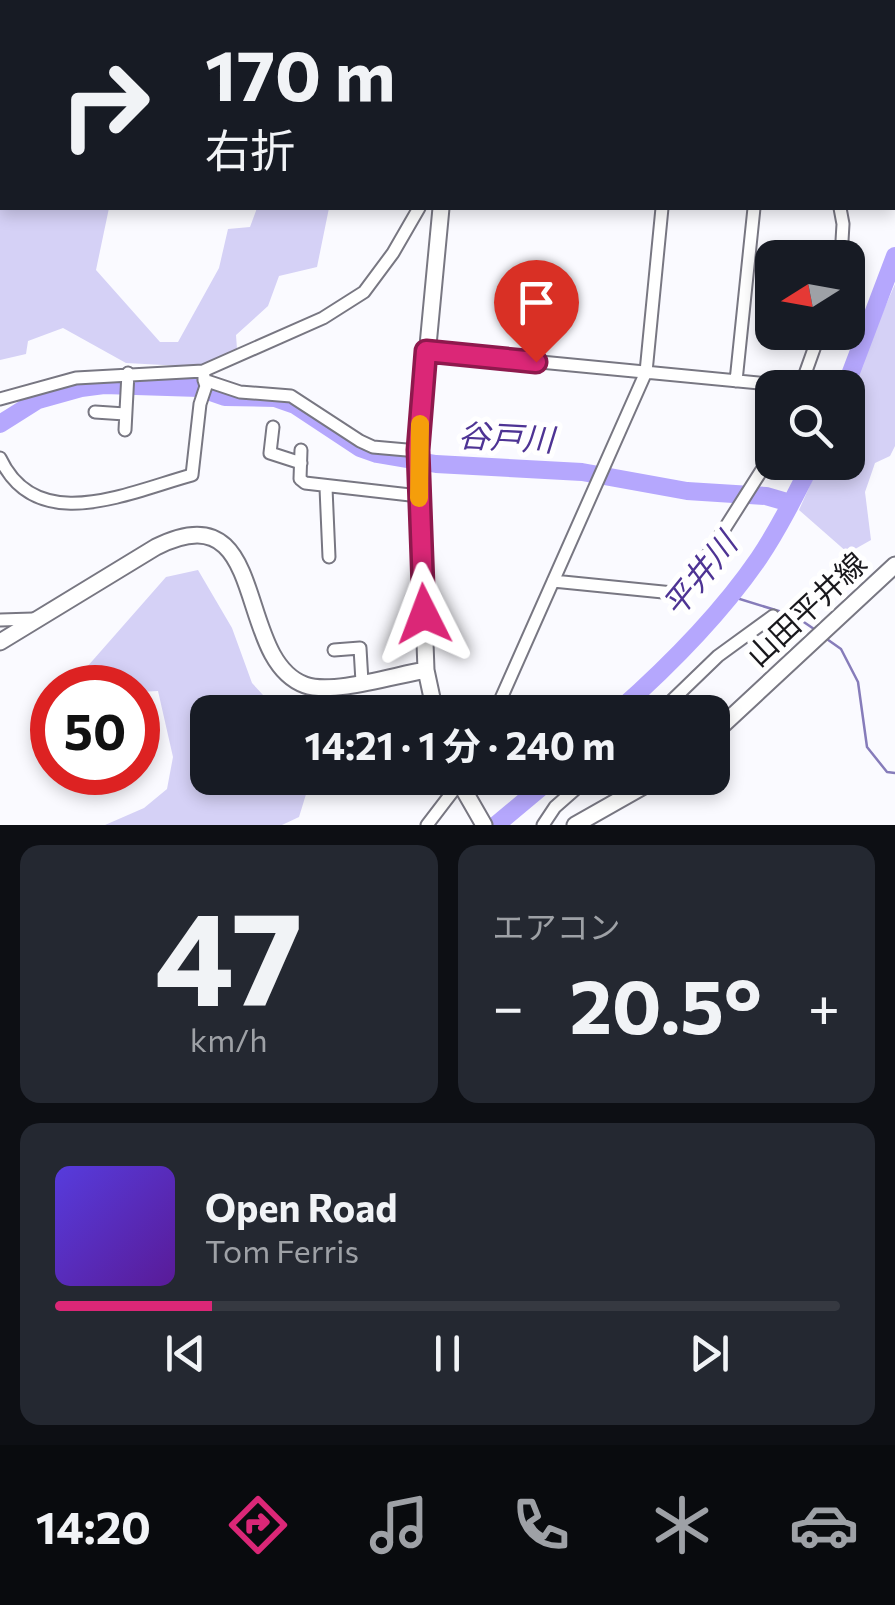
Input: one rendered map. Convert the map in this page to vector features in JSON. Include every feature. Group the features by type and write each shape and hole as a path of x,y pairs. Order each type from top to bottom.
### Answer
{"main road":[{"path":"431,695 426,670 418,450 441,210"},
{"path":"0,642 169,540 185,535 209,536 229,549 237,560 271,654 289,676 310,687 329,688 426,670"},
{"name":"山田平井線","path":"730,719 895,565"},
{"path":"468,795 480,818"},
{"path":"575,825 628,795"}],"street":[{"path":"0,399 76,378 128,382 204,376 323,318 364,292 418,210"},
{"path":"503,695 646,372 662,210"},
{"path":"736,381 754,210"},
{"path":"840,210 842,240"},
{"path":"426,351 755,383"},
{"path":"0,458 13,480 33,496 57,504 93,502 192,475 200,404 206,386 204,376"},
{"path":"204,376 240,392 291,396 373,447 418,450"},
{"path":"124,430 128,382"},
{"path":"95,412 125,414"},
{"path":"273,427 270,453 301,457 300,479 305,484 419,496"},
{"path":"553,581 684,594 756,480"},
{"path":"326,488 329,557"},
{"path":"678,695 718,656 771,618"},
{"path":"0,620 38,619"},
{"path":"334,650 360,648 362,682"},
{"path":"428,825 449,795"},
{"path":"544,825 569,795"}],"shaded area":[{"path":"0,210 109,210 96,270 160,342 178,342 219,268 228,229 250,227 256,210 329,210 317,267 279,276 268,306 236,335 237,349 201,367 126,363 63,328 28,341 26,354 0,360"},
{"path":"895,284 895,446 890,456 875,463 865,492 871,540 848,553 799,510 812,480 865,480 865,370 858,370"},
{"path":"198,570 232,628 252,683 263,695 190,695 190,795 306,795 299,817 282,825 105,825 144,808 167,789 173,757 160,700 160,665 89,665 166,577"}],"waterway":[{"name":"平井川","path":"852,370 895,256"},
{"name":"谷戸川","path":"0,424 38,400 81,388 199,388 225,397 275,398 295,405 360,448 377,454 436,464 582,472 687,491 766,496 790,503"},
{"name":"平井川","path":"636,695 728,600 759,558 802,480"},
{"path":"730,596 795,616 814,629"},
{"path":"824,637 841,649 858,682 867,747 887,772 895,773"},
{"name":"平井川","path":"496,825 532,795"}],"slow traffic":[{"path":"419,498 420,424"}],"route":[{"path":"424,614 418,450 426,351 536,362"}]}
